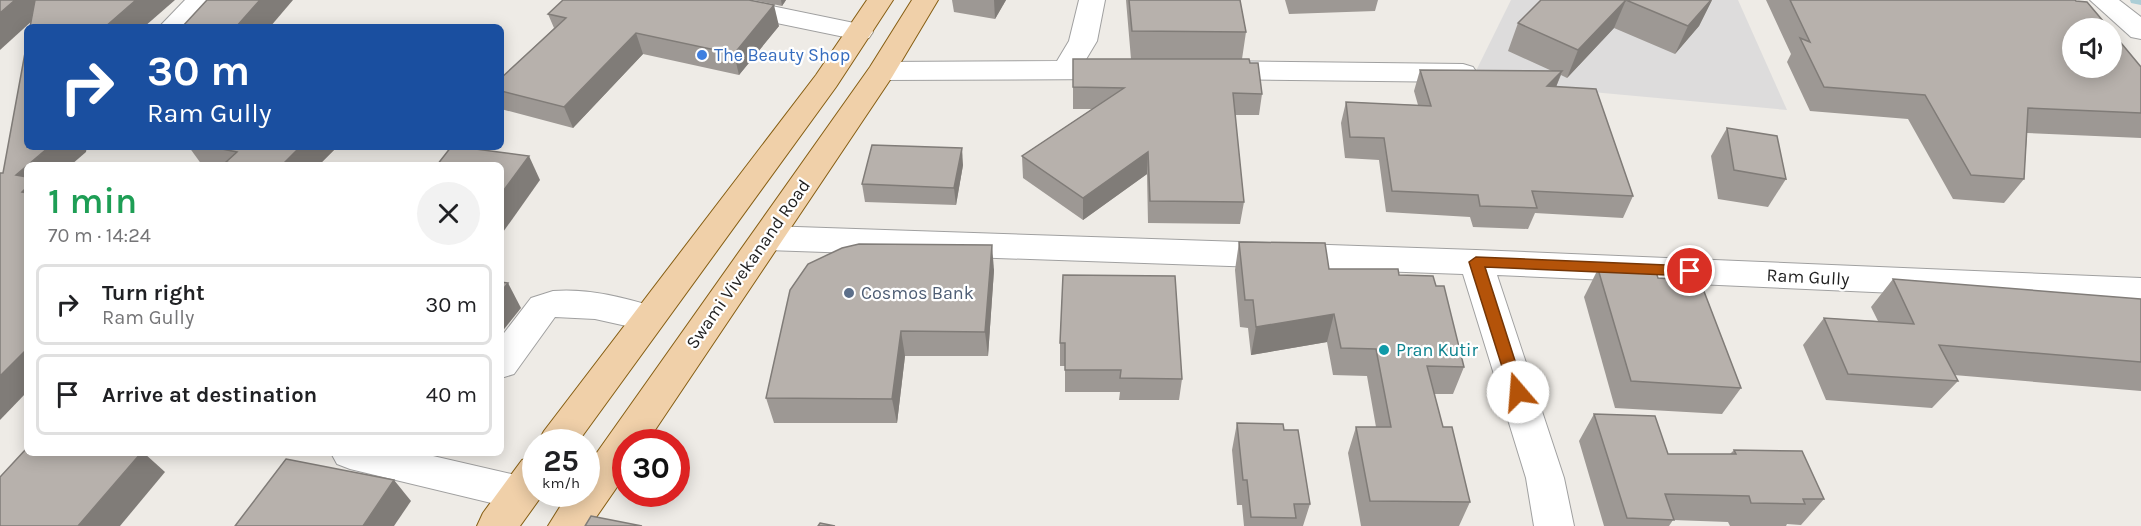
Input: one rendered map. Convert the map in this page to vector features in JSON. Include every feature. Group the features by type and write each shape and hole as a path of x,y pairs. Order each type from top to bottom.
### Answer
{"main road":[{"path":"567,429 826,81 880,0"},
{"name":"Swami Vivekanand Road","path":"568,526 882,71 925,0"},
{"path":"497,526 522,491"}],"street":[{"path":"176,24 200,0"},
{"path":"703,0 858,32"},
{"path":"1066,70 1083,41 1092,0"},
{"path":"2103,0 2141,31"},
{"path":"882,71 1141,70"},
{"path":"1185,70 1463,73"},
{"name":"Ram Gully","path":"767,238 1476,262 2141,291"},
{"path":"1476,262 1545,478 1554,526"},
{"path":"504,360 543,307 550,303 572,303 650,318"},
{"path":"377,456 430,462 522,481"}],"shaded area":[{"path":"1511,0 1738,0 1787,110 1471,81"}],"building":[{"path":"0,0 15,0 0,13"},
{"path":"35,0 136,0 108,24 31,24"},
{"path":"207,0 260,0 239,24 185,24"},
{"path":"563,0 749,0 774,5 734,54 636,33 564,107 504,92 504,75 566,18 548,14"},
{"path":"1129,0 1240,0 1246,32 1132,31"},
{"path":"1541,0 1626,0 1578,50 1518,23"},
{"path":"1626,0 1711,0 1688,26"},
{"path":"1790,0 2075,0 2087,2 2101,18 2062,18 2062,78 2122,78 2122,44 2141,67 2141,113 2028,108 2024,179 1971,175 1925,95 1824,87 1800,38 1810,42"},
{"path":"24,58 24,150 45,150 31,162 24,162 24,168 16,175 24,176 22,192 24,192 24,352 0,376 0,173 3,173"},
{"path":"1073,59 1249,59 1250,63 1258,63 1262,94 1233,93 1244,202 1150,201 1148,152 1083,198 1022,156 1124,88 1073,87"},
{"path":"1420,70 1562,71 1547,86 1596,89 1633,196 1532,191 1537,208 1480,206 1478,195 1392,191 1384,138 1350,137 1346,102 1431,106"},
{"path":"1727,128 1777,136 1786,179 1734,170"},
{"path":"872,145 962,148 954,188 862,184"},
{"path":"227,150 297,150 285,162 226,162 237,152"},
{"path":"449,150 483,150 529,156 504,190 504,162 439,162"},
{"path":"1239,242 1325,243 1329,269 1398,269 1399,275 1433,276 1436,286 1444,286 1464,367 1427,366 1443,427 1452,427 1470,502 1370,501 1356,427 1391,427 1376,349 1341,348 1334,314 1256,327 1253,300 1245,300"},
{"path":"859,244 992,245 985,332 901,331 892,399 766,398 790,290 808,264 842,248"},
{"path":"1598,269 1656,272 1658,278 1700,281 1741,388 1631,381"},
{"path":"1063,275 1175,276 1182,379 1120,378 1121,370 1065,370 1065,343 1060,343"},
{"path":"1893,279 2141,299 2141,362 1939,345 1958,381 1848,374 1824,318 1914,324"},
{"path":"1594,414 1655,416 1668,454 1736,454 1734,450 1802,451 1824,499 1803,499 1805,504 1751,503 1749,496 1665,494 1674,520 1627,518"},
{"path":"1237,423 1283,424 1284,430 1298,430 1310,504 1294,504 1296,518 1251,517 1247,480 1243,480"},
{"path":"24,451 24,456 138,456 78,526 0,526 0,477"},
{"path":"286,459 394,480 363,526 235,526"},
{"path":"591,516 642,526 585,526"},
{"path":"820,523 835,526 818,526"}],"waterway":[{"path":"2134,1 2141,2"}],"place":[{"name":"The Beauty Shop","path":"702,55"},
{"name":"Cosmos Bank","path":"849,293"},
{"name":"Pran Kutir","path":"1384,350"}],"route":[{"path":"1518,392 1476,262 1690,271"}]}
